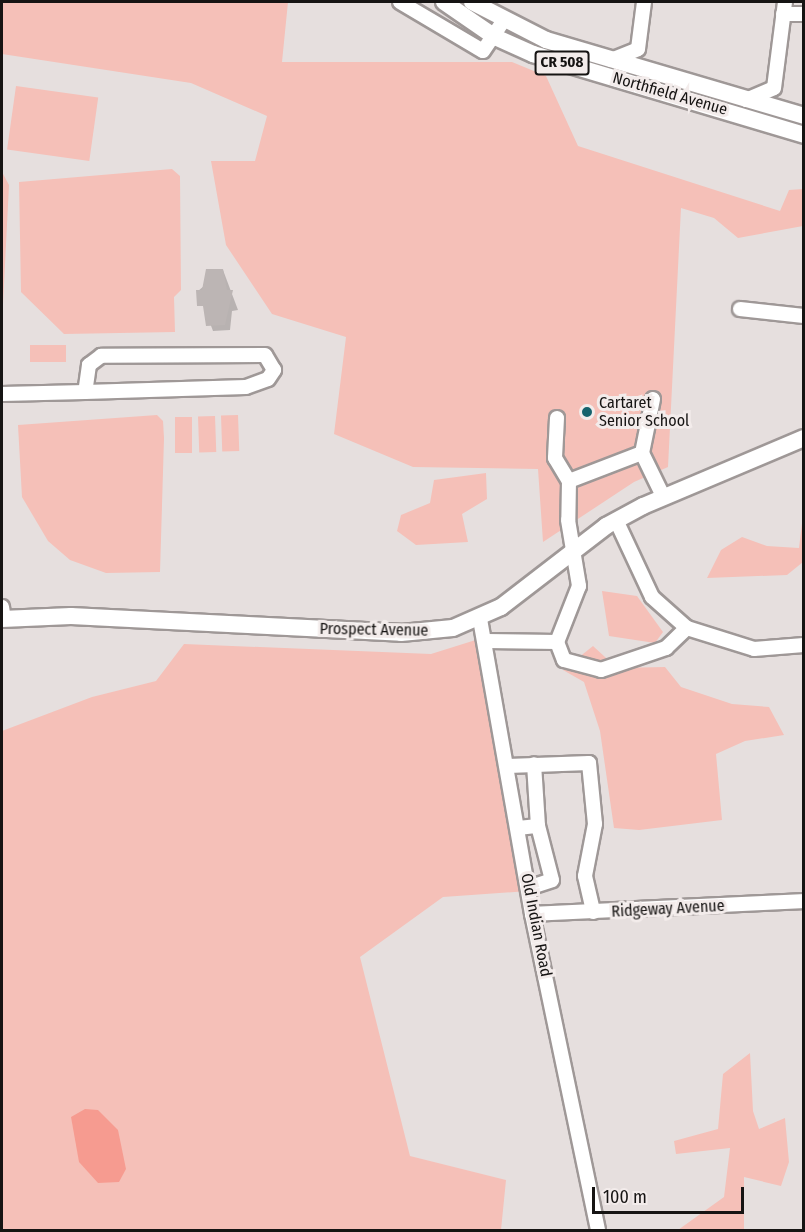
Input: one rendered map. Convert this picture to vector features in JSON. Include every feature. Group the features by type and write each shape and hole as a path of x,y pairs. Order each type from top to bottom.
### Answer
{"main road":[{"name":"Northfield Avenue","path":"444,2 495,37 532,54 746,100 804,135"},
{"name":"Northfield Avenue","path":"472,2 504,21 611,60 635,76 770,115 804,116"},
{"name":"Prospect Avenue","path":"2,615 70,616 401,633 453,628 480,620 616,520 663,496 804,438"}],"street":[{"path":"400,2 483,51 495,37 504,21"},
{"path":"611,60 638,49 644,2"},
{"path":"746,100 774,88 784,8 804,14"},
{"path":"740,309 804,316"},
{"path":"2,394 85,392 246,387 272,375 268,357 100,356 88,365 85,392"},
{"path":"653,399 642,453 663,496"},
{"path":"556,418 555,458 569,481 568,520 575,549 579,586 557,642 564,660 601,670 666,648 687,628"},
{"path":"569,481 642,453"},
{"path":"616,520 652,597 687,628 754,649 804,645"},
{"name":"Old Indian Road","path":"480,620 487,641 532,914 598,1230"},
{"path":"487,641 557,642"},
{"path":"508,766 590,763 595,824 585,876 594,912"},
{"path":"528,888 552,880 538,826 534,764"},
{"path":"518,828 538,826"},
{"name":"Ridgeway Avenue","path":"532,914 804,901"}],"shaded area":[{"path":"2,2 288,2 282,62 512,62 546,76 578,146 780,211 789,190 803,189 803,226 738,238 714,218 681,208 668,467 634,482 543,542 538,469 413,467 334,434 346,337 272,314 226,245 211,161 255,161 267,116 191,83 2,54"},
{"path":"16,86 98,98 89,161 7,149"},
{"path":"172,169 180,176 181,290 174,297 175,332 64,334 21,292 19,182"},
{"path":"2,172 9,185 2,324"},
{"path":"30,345 66,345 66,362 30,362"},
{"path":"157,415 163,421 164,438 160,572 106,573 70,560 48,541 22,497 18,425"},
{"path":"238,415 239,451 222,452 221,416"},
{"path":"215,416 216,452 199,453 198,417"},
{"path":"175,417 192,417 192,453 175,453"},
{"path":"486,473 487,499 462,514 468,542 416,545 397,531 401,515 430,503 434,480"},
{"path":"803,515 803,562 787,575 707,578 721,550 742,537 767,546 799,548"},
{"path":"602,591 637,596 663,632 655,643 609,636"},
{"path":"482,638 528,891 443,897 360,957 410,1156 506,1180 501,1230 2,1230 2,731 92,697 156,681 184,644 431,654"},
{"path":"593,646 617,668 665,667 681,687 732,704 769,707 784,735 745,741 716,754 722,820 639,830 614,828 600,731 584,682 563,670"},
{"path":"750,1053 753,1111 759,1129 785,1118 789,1162 781,1186 744,1177 744,1230 678,1230 724,1197 730,1148 676,1154 674,1141 718,1129 723,1074"},
{"path":"85,1109 98,1110 118,1130 126,1169 119,1182 98,1183 79,1162 71,1117"}],"building":[{"path":"206,269 223,269 227,290 233,290 225,325 206,326 203,306 197,306 196,290 202,290"}],"place":[{"name":"Cartaret Senior School","path":"587,412"}]}
